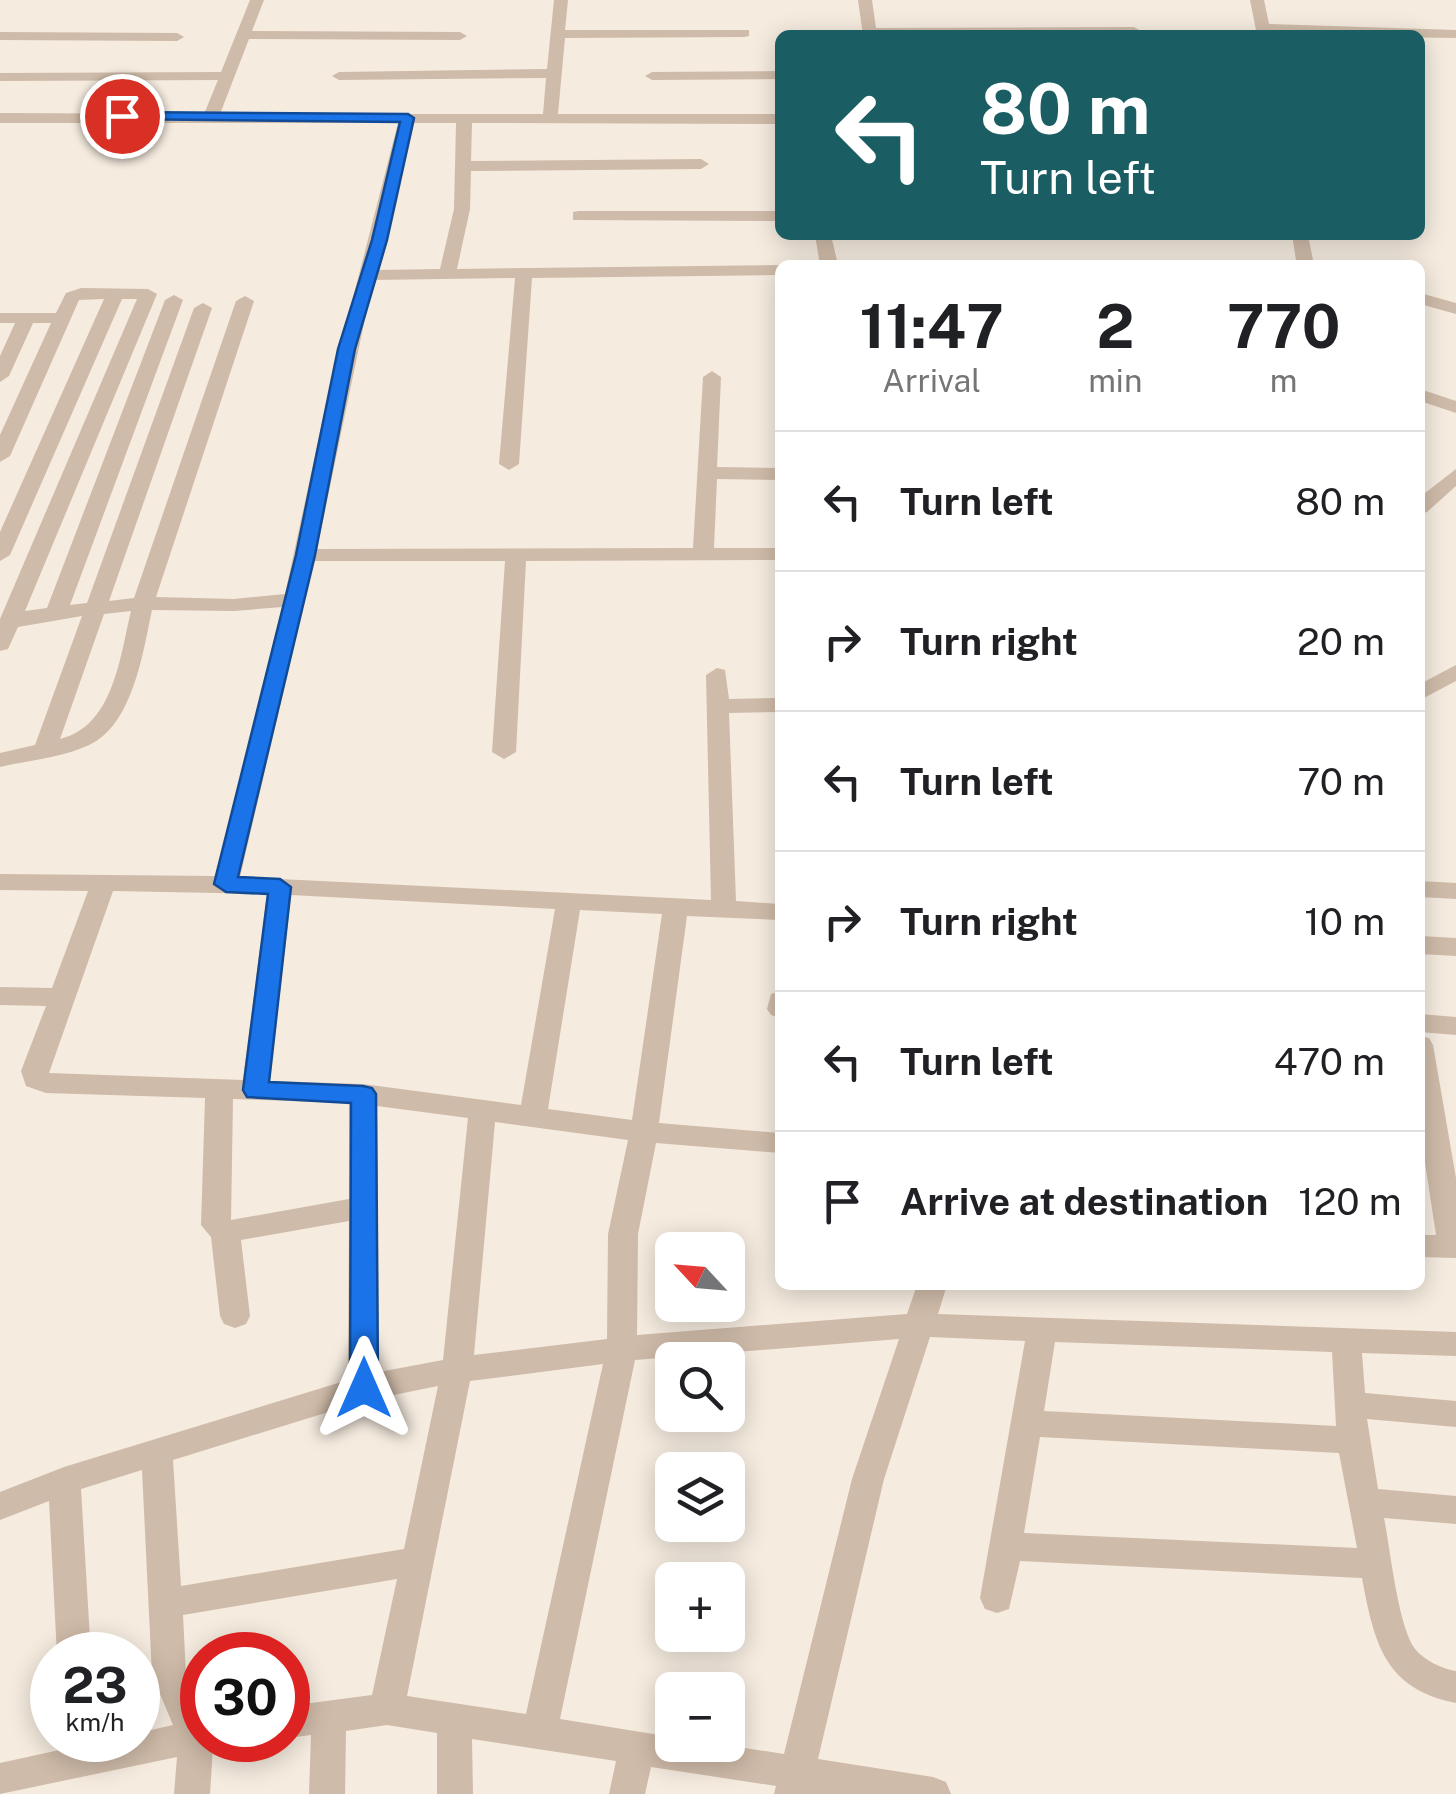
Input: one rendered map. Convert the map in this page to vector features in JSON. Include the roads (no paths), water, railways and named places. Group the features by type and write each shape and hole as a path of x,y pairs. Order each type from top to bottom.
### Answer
{"street":[{"path":"211,116 257,0"},
{"path":"550,118 561,0"},
{"path":"865,0 870,30"},
{"path":"1258,0 1264,30"},
{"path":"1425,33 1450,33 1456,16"},
{"path":"560,34 744,33"},
{"path":"242,35 460,36"},
{"path":"0,36 177,37"},
{"path":"339,76 554,73"},
{"path":"652,76 775,75"},
{"path":"0,77 224,76"},
{"path":"0,118 775,119"},
{"path":"226,884 305,555 338,391 408,118"},
{"path":"446,274 462,209 464,119"},
{"path":"462,166 702,164"},
{"path":"578,216 775,216"},
{"path":"366,276 775,270"},
{"path":"510,464 524,275"},
{"path":"2,448 75,294 148,296 2,632"},
{"path":"0,555 115,294"},
{"path":"1425,299 1456,308"},
{"path":"56,613 174,300"},
{"path":"0,760 80,741 97,730 124,686 143,603 245,300"},
{"path":"44,752 203,308"},
{"path":"0,318 64,318"},
{"path":"0,375 26,318"},
{"path":"116,372 221,371"},
{"path":"703,554 712,377"},
{"path":"1425,397 1456,407"},
{"path":"707,473 775,474"},
{"path":"1425,503 1456,475"},
{"path":"70,479 185,478"},
{"path":"504,752 516,554"},
{"path":"305,555 775,554"},
{"path":"2,632 30,616 95,608 143,603 234,605 294,599"},
{"path":"1425,689 1456,672"},
{"path":"717,674 724,908"},
{"path":"716,706 775,705"},
{"path":"0,882 226,884 775,912"},
{"path":"104,885 35,1071 36,1078 46,1083 363,1094 483,1107 644,1132 775,1143"},
{"path":"256,1090 280,887"},
{"path":"1425,889 1456,891"},
{"path":"532,1117 569,901"},
{"path":"540,1730 622,1349 622,1234 644,1132 676,906"},
{"path":"1425,945 1456,947"},
{"path":"0,996 62,998"},
{"path":"1425,1023 1456,1026"},
{"path":"1425,1074 1455,1247 1425,1246"},
{"path":"220,1089 213,1214 216,1225 225,1232 235,1316"},
{"path":"363,1094 364,1388"},
{"path":"386,1708 456,1370 483,1107"},
{"path":"225,1232 364,1207"},
{"path":"794,1782 868,1479 930,1290"},
{"path":"0,1506 64,1481 364,1388 456,1370 622,1349 920,1325 1456,1344"},
{"path":"997,1598 1042,1328"},
{"path":"1346,1340 1354,1440 1388,1627 1403,1660 1435,1683 1456,1687"},
{"path":"1351,1405 1456,1414"},
{"path":"1026,1423 1354,1440"},
{"path":"158,1451 169,1675 180,1697"},
{"path":"64,1481 73,1632"},
{"path":"1365,1502 1456,1510"},
{"path":"1006,1546 1377,1564"},
{"path":"166,1603 417,1561"},
{"path":"310,1719 386,1708 637,1746 794,1782 933,1794"},
{"path":"327,1794 330,1716"},
{"path":"454,1717 454,1794"},
{"path":"627,1794 637,1746"},
{"path":"0,1780 38,1782 64,1762"},
{"path":"192,1794 196,1762"}]}
